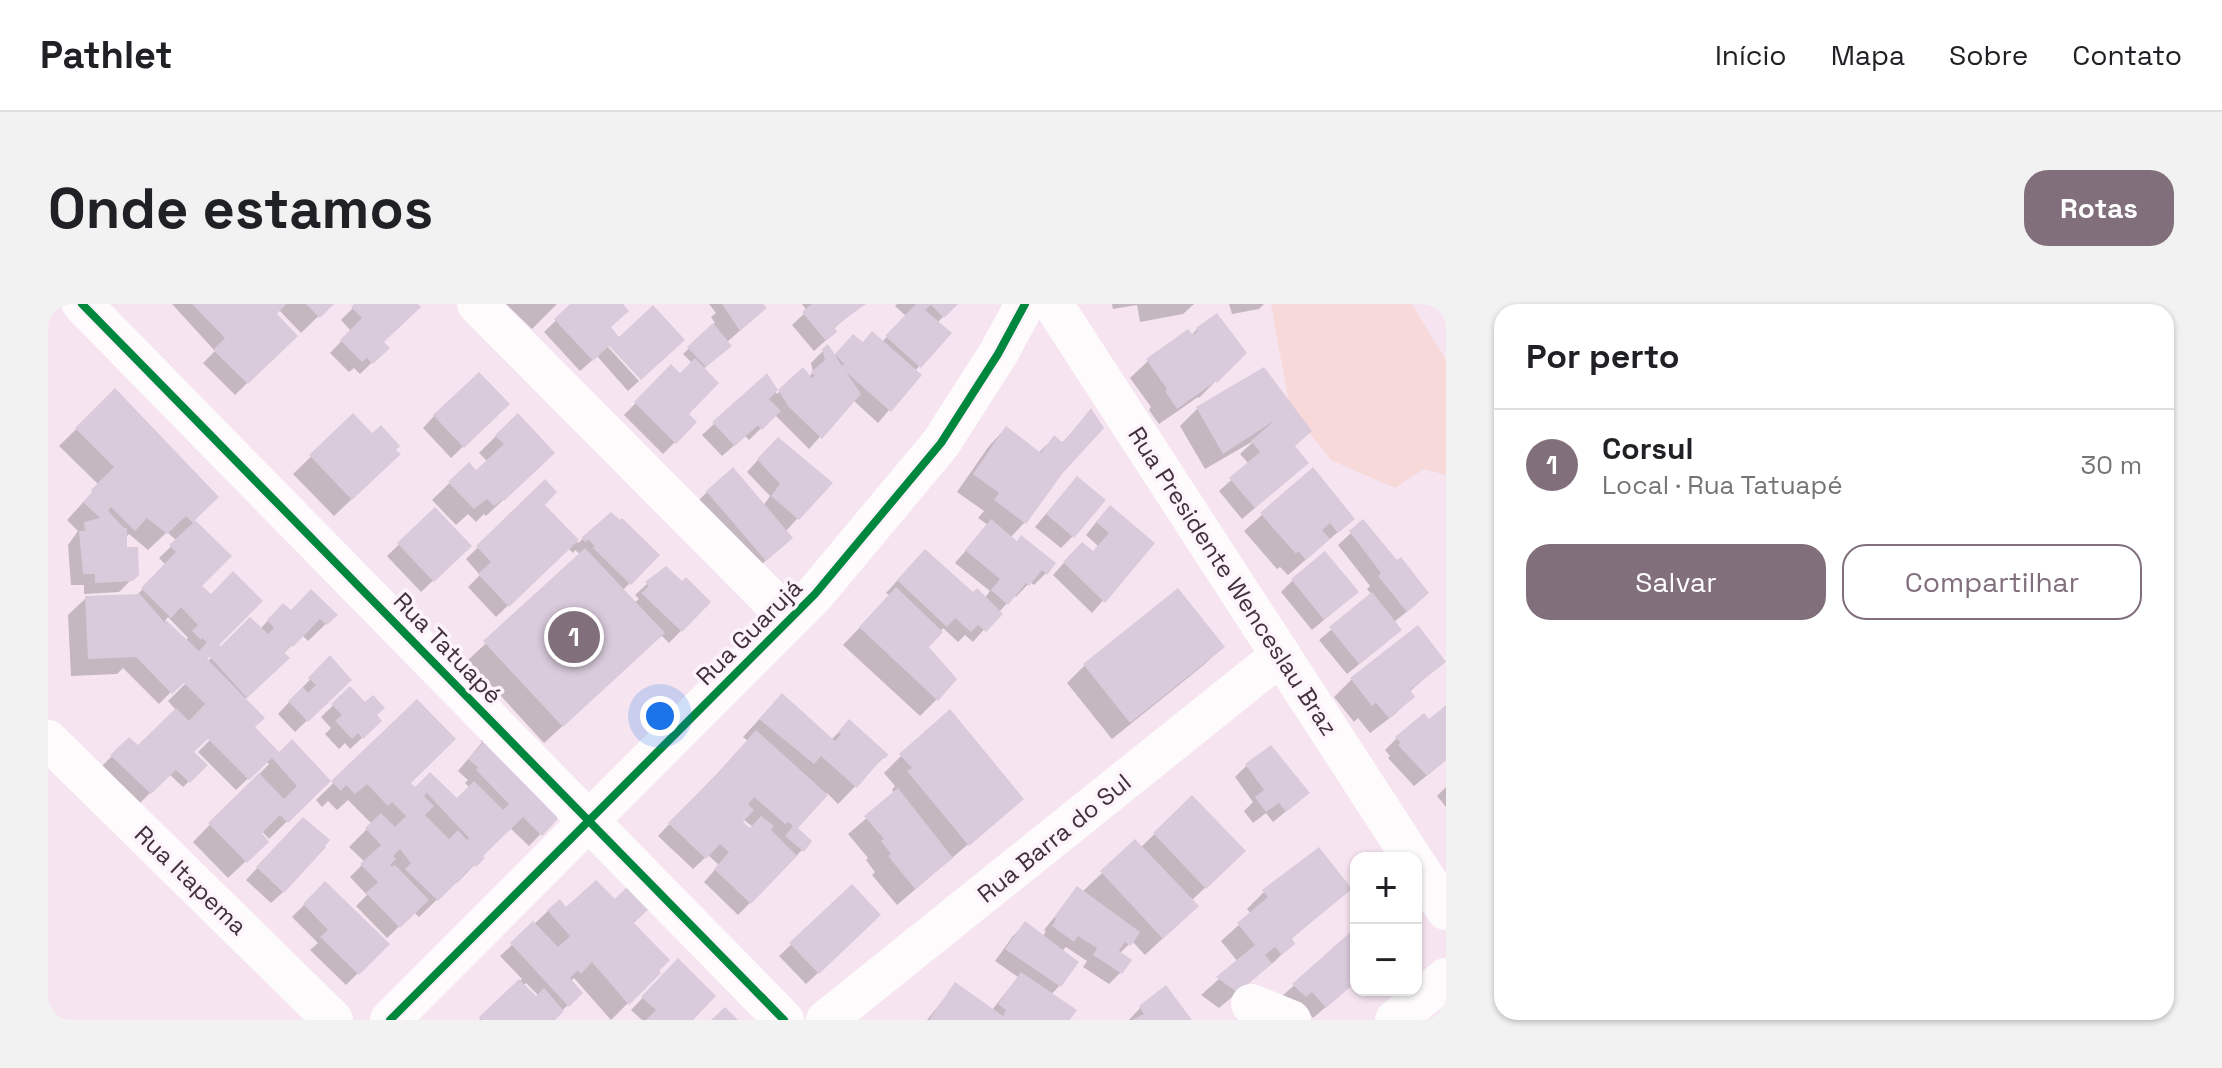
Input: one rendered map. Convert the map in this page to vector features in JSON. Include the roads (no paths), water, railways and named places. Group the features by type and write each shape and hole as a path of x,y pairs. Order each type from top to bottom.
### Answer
{"street":[{"name":"Rua Tatuapé","path":"82,304 784,1020"},
{"path":"477,304 790,619"},
{"name":"Rua Guarujá","path":"390,1020 790,619 881,518 941,443 998,354 1025,304"},
{"name":"Rua Presidente Wenceslau Braz","path":"1053,304 1408,852"},
{"name":"Rua Barra do Sul","path":"826,1020 1281,655"},
{"name":"Rua Itapema","path":"48,740 333,1020"},
{"path":"1422,873 1446,910"},
{"path":"1395,1020 1446,978"},
{"path":"1251,1004 1291,1020"}],"place":[{"name":"Corsul","path":"574,637"}]}
